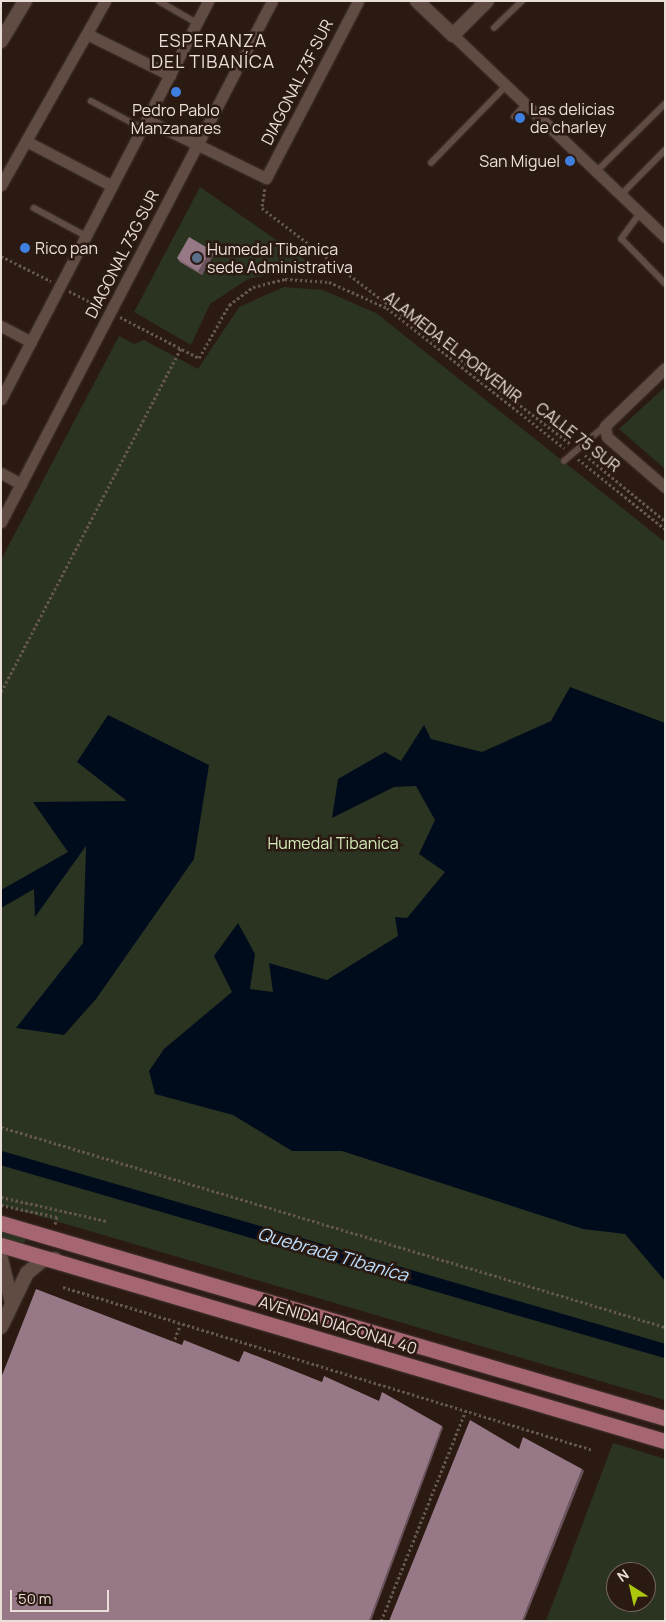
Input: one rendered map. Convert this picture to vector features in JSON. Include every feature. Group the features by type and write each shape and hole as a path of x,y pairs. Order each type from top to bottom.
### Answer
{"main road":[{"name":"AVENIDA DIAGONAL 40","path":"1,1223 52,1236 665,1418"},
{"name":"AVENIDA DIAGONAL 40","path":"1,1245 55,1259 665,1441"}],"street":[{"path":"1,185 105,1"},
{"path":"3,394 208,1"},
{"name":"DIAGONAL 73G SUR","path":"1,522 272,1"},
{"name":"DIAGONAL 73F SUR","path":"266,178 358,1"},
{"path":"417,1 665,237"},
{"path":"453,35 487,1"},
{"path":"1,41 20,5"},
{"path":"87,34 170,75"},
{"path":"145,124 197,144 266,178"},
{"path":"26,141 112,186"},
{"path":"1,326 31,342"},
{"path":"665,368 605,426 607,437 665,487"},
{"path":"1,473 21,484"},
{"path":"1,1259 12,1303"},
{"path":"1,1327 33,1266 55,1259"}],"lane":[{"path":"159,1 197,23"},
{"path":"494,28 522,1"},
{"path":"431,163 506,86"},
{"path":"91,100 145,124"},
{"path":"596,172 665,104"},
{"path":"514,117 525,105"},
{"path":"621,195 665,150"},
{"path":"34,208 86,236"},
{"path":"640,214 622,239 665,283"},
{"path":"564,461 605,426"}],"path":[{"name":"CALLE 75 SUR","path":"266,178 262,208 578,449 665,521"},
{"name":"ALAMEDA EL PORVENIR","path":"199,358 229,305 253,287 285,279 328,282 387,308 665,529"},
{"path":"1,692 181,348"},
{"path":"1,1127 665,1327"},
{"path":"1,1197 107,1221"},
{"path":"1,1206 57,1217 52,1236"},
{"path":"64,1287 180,1325 593,1450"},
{"path":"170,1352 180,1325"},
{"path":"381,1621 466,1410"}],"green space":[{"path":"200,187 324,273 288,271 248,279 210,304 191,345 134,312"},
{"name":"Humedal Tibanica","path":"284,287 323,290 376,313 665,542 665,1400 1,1205 1,560 119,336 134,344 144,340 198,369 239,307"},
{"path":"665,387 665,469 619,429"},
{"path":"1,1229 28,1235 24,1243 1,1238"},
{"path":"613,1443 665,1459 665,1621 546,1621"}],"water":[{"path":"570,687 665,723 665,1281 625,1234 583,1229 342,1151 292,1151 233,1115 155,1094 149,1071 164,1049 232,992 214,956 238,923 255,954 250,989 273,992 269,963 327,980 398,936 395,917 407,918 445,872 419,854 435,820 416,786 394,787 332,818 338,779 385,752 401,761 424,725 431,739 482,752 551,721"},
{"path":"108,715 209,765 194,859 96,999 64,1035 16,1028 83,943 86,846 35,917 34,889 1,908 1,890 68,852 33,802 127,801 77,762"}],"building":[{"name":"Humedal Tibanica sede Administrativa","path":"189,237 211,250 198,271 177,258"},
{"path":"36,1289 182,1345 184,1340 239,1362 244,1351 322,1382 324,1376 379,1401 382,1392 442,1426 369,1621 1,1621 1,1378"},
{"path":"470,1420 519,1449 523,1437 582,1469 522,1621 389,1621"}],"waterway":[{"name":"Quebrada Tibaníca","path":"1,1158 665,1351"}],"place":[{"name":"Pedro Pablo Manzanares","path":"176,92"},
{"name":"Las delicias de charley","path":"520,118"},
{"name":"San Miguel","path":"570,161"},
{"name":"Rico pan","path":"25,248"},
{"name":"Humedal Tibanica sede Administrativa","path":"197,258"}],"district":[{"name":"ESPERANZA DEL TIBANÍCA","path":"213,51"}]}
